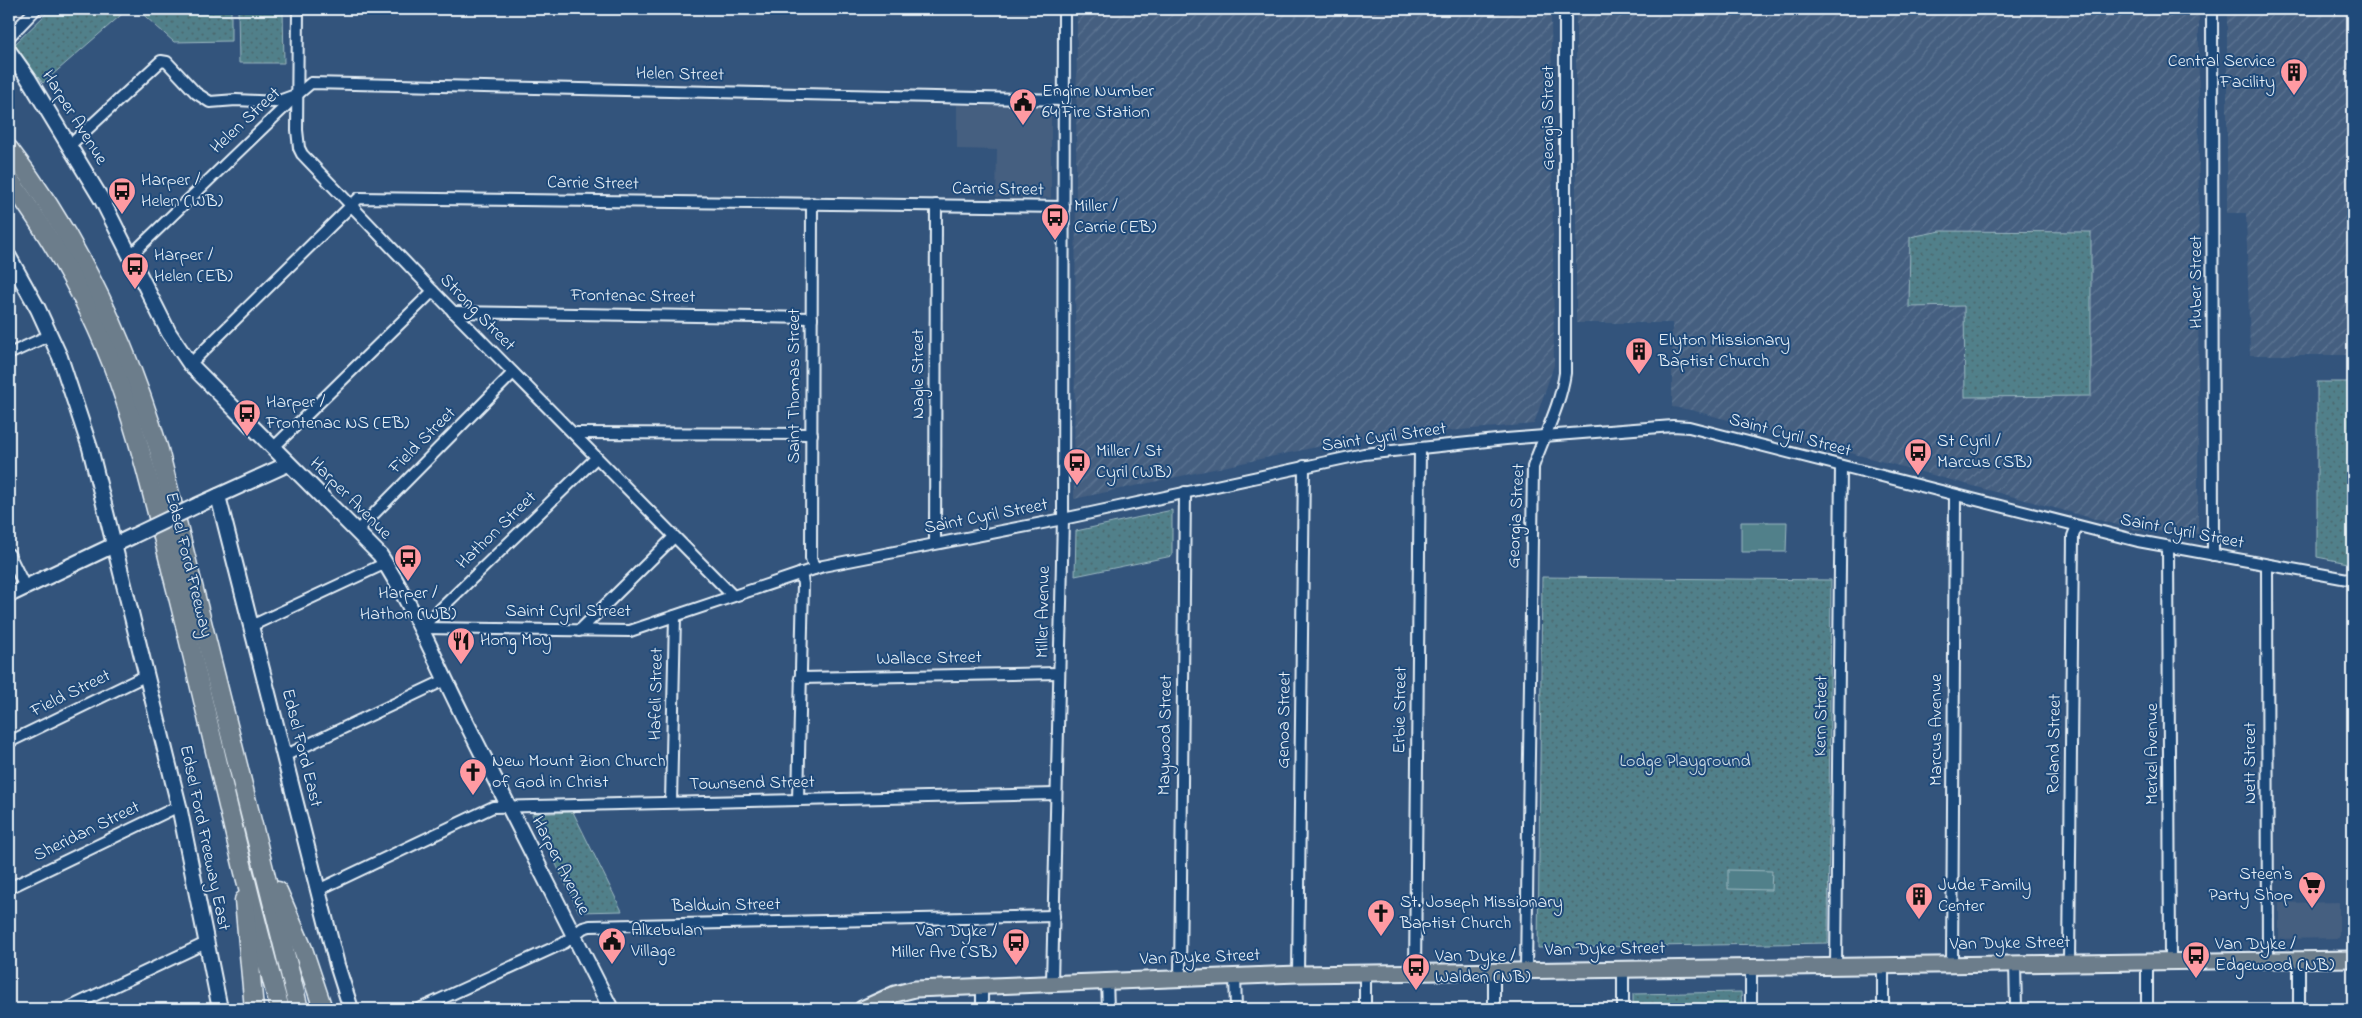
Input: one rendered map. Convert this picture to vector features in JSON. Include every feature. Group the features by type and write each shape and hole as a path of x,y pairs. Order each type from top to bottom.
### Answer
{"highway":[{"name":"Edsel Ford Freeway","path":"9,149 44,198 80,256 111,316 138,382 159,450 299,1009"},
{"name":"Edsel Ford Freeway","path":"9,179 46,232 78,288 99,332 129,412 140,446 195,663 244,869 280,1009"},
{"path":"262,858 294,926 323,1009"},
{"path":"244,869 244,916 254,1009"}],"main road":[{"name":"Van Dyke Street","path":"862,1009 895,994 910,990 1107,980 1526,970 2353,959"}],"street":[{"path":"9,37 36,9"},
{"name":"Strong Street","path":"298,9 297,130 299,148 302,154 453,312 733,596"},
{"name":"Miller Avenue","path":"1052,982 1063,518 1064,9"},
{"name":"Georgia Street","path":"1526,970 1533,467 1543,436 1554,419 1562,396 1565,373 1565,9"},
{"name":"Huber Street","path":"2212,9 2213,555"},
{"name":"Harper Avenue","path":"9,51 102,200 169,333 190,364 386,563 404,593 445,680 611,1009"},
{"path":"69,146 161,61 167,62 196,93 210,102 236,100 276,102 298,94"},
{"name":"Helen Street","path":"130,256 311,83 1064,100"},
{"name":"Carrie Street","path":"190,364 359,198 1064,207"},
{"name":"Saint Thomas Street","path":"812,203 811,558 814,568"},
{"name":"Nagle Street","path":"934,543 936,205"},
{"path":"9,257 50,335 80,412 114,545"},
{"path":"273,448 433,291"},
{"name":"Frontenac Street","path":"453,312 812,318"},
{"path":"9,354 50,335"},
{"name":"Field Street","path":"356,532 513,373"},
{"name":"Saint Cyril Street","path":"421,628 630,631 814,568 1063,518 1364,454 1543,436 1683,426 1955,496 2168,547 2353,580"},
{"path":"574,433 812,434"},
{"name":"Erbie Street","path":"1415,972 1420,448"},
{"name":"Hathon Street","path":"421,628 596,458"},
{"path":"9,595 288,464"},
{"name":"Genoa Street","path":"1298,974 1304,466"},
{"name":"Kern Street","path":"1836,966 1841,466"},
{"name":"Maywood Street","path":"1180,978 1185,492"},
{"name":"Edsel Ford East","path":"218,496 318,890 351,1009"},
{"name":"Marcus Avenue","path":"1952,964 1955,496"},
{"name":"Roland Street","path":"2068,962 2073,536 2077,526"},
{"path":"579,631 674,537"},
{"name":"Edsel Ford Freeway East","path":"114,545 179,806 208,942 220,1009"},
{"name":"Merkel Avenue","path":"2168,547 2170,960"},
{"path":"9,554 25,587"},
{"path":"251,626 386,563"},
{"name":"Nett Street","path":"2266,565 2268,960"},
{"path":"798,800 803,584 801,573"},
{"name":"Hafeli Street","path":"671,802 675,616"},
{"name":"Wallace Street","path":"800,678 1059,673"},
{"name":"Field Street","path":"9,742 147,675"},
{"path":"284,756 445,680"},
{"name":"Townsend Street","path":"318,890 493,807 508,805 1056,794"},
{"name":"Sheridan Street","path":"9,888 179,806"},
{"name":"Baldwin Street","path":"419,1009 564,943 583,928 590,926 1054,916"},
{"path":"66,1009 208,942"},
{"path":"2299,960 2299,1009"},
{"path":"2147,961 2147,1009"},
{"path":"2015,963 2016,1009"},
{"path":"1883,965 1884,1009"},
{"path":"1751,967 1751,1009"},
{"path":"1623,969 1623,1009"},
{"path":"1494,971 1494,1009"},
{"path":"1364,973 1365,1009"},
{"path":"1235,976 1236,1009"},
{"path":"1107,980 1108,1009"},
{"path":"982,985 982,1009"}],"shaded area":[{"path":"1077,9 1551,9 1554,365 1534,424 1359,438 1074,499"},
{"path":"1576,9 2199,9 2198,534 2136,530 1691,410 1672,407 1672,323 1576,323"},
{"path":"2227,9 2353,9 2353,355 2250,355 2246,213 2227,213"},
{"path":"957,105 1051,107 1051,198 996,197 997,150 957,149"},
{"path":"2339,902 2339,938 2279,939 2279,903"}],"green space":[{"path":"51,9 128,9 43,83 13,46"},
{"path":"137,9 231,9 231,41 174,42"},
{"path":"238,9 283,9 284,63 239,63"},
{"path":"1941,231 2091,232 2091,396 1965,397 1964,306 1909,307 1910,237"},
{"path":"2317,382 2353,382 2353,564 2317,557"},
{"path":"1172,510 1172,556 1075,576 1076,531"},
{"path":"1741,522 1787,522 1786,552 1741,552"},
{"name":"Lodge Playground","path":"1542,577 1831,580 1828,943 1538,948"},
{"path":"573,812 622,911 579,912 532,814"},
{"path":"1728,870 1772,871 1771,890 1728,889"},
{"path":"1741,992 1742,1009 1633,1009 1633,994"}],"place":[{"name":"Central Service Facility","path":"2294,96"},
{"name":"Engine Number 64 Fire Station","path":"1023,126"},
{"name":"Harper / Helen (WB)","path":"122,215"},
{"name":"Miller / Carrie (EB)","path":"1055,241"},
{"name":"Harper / Helen (EB)","path":"135,290"},
{"name":"Elyton Missionary Baptist Church","path":"1639,375"},
{"name":"Harper / Frontenac NS (EB)","path":"247,437"},
{"name":"St Cyril / Marcus (SB)","path":"1918,476"},
{"name":"Miller / St Cyril (WB)","path":"1077,486"},
{"name":"Harper / Hathon (WB)","path":"408,582"},
{"name":"Hong Moy","path":"461,665"},
{"name":"New Mount Zion Church of God in Christ","path":"473,796"},
{"name":"Steen's Party Shop","path":"2312,909"},
{"name":"Jude Family Center","path":"1919,920"},
{"name":"St. Joseph Missionary Baptist Church","path":"1381,937"},
{"name":"Alkebulan Village","path":"612,965"},
{"name":"Van Dyke / Miller Ave (SB)","path":"1016,966"},
{"name":"Van Dyke / Edgewood (NB)","path":"2196,979"},
{"name":"Van Dyke / Walden (NB)","path":"1416,991"}]}
